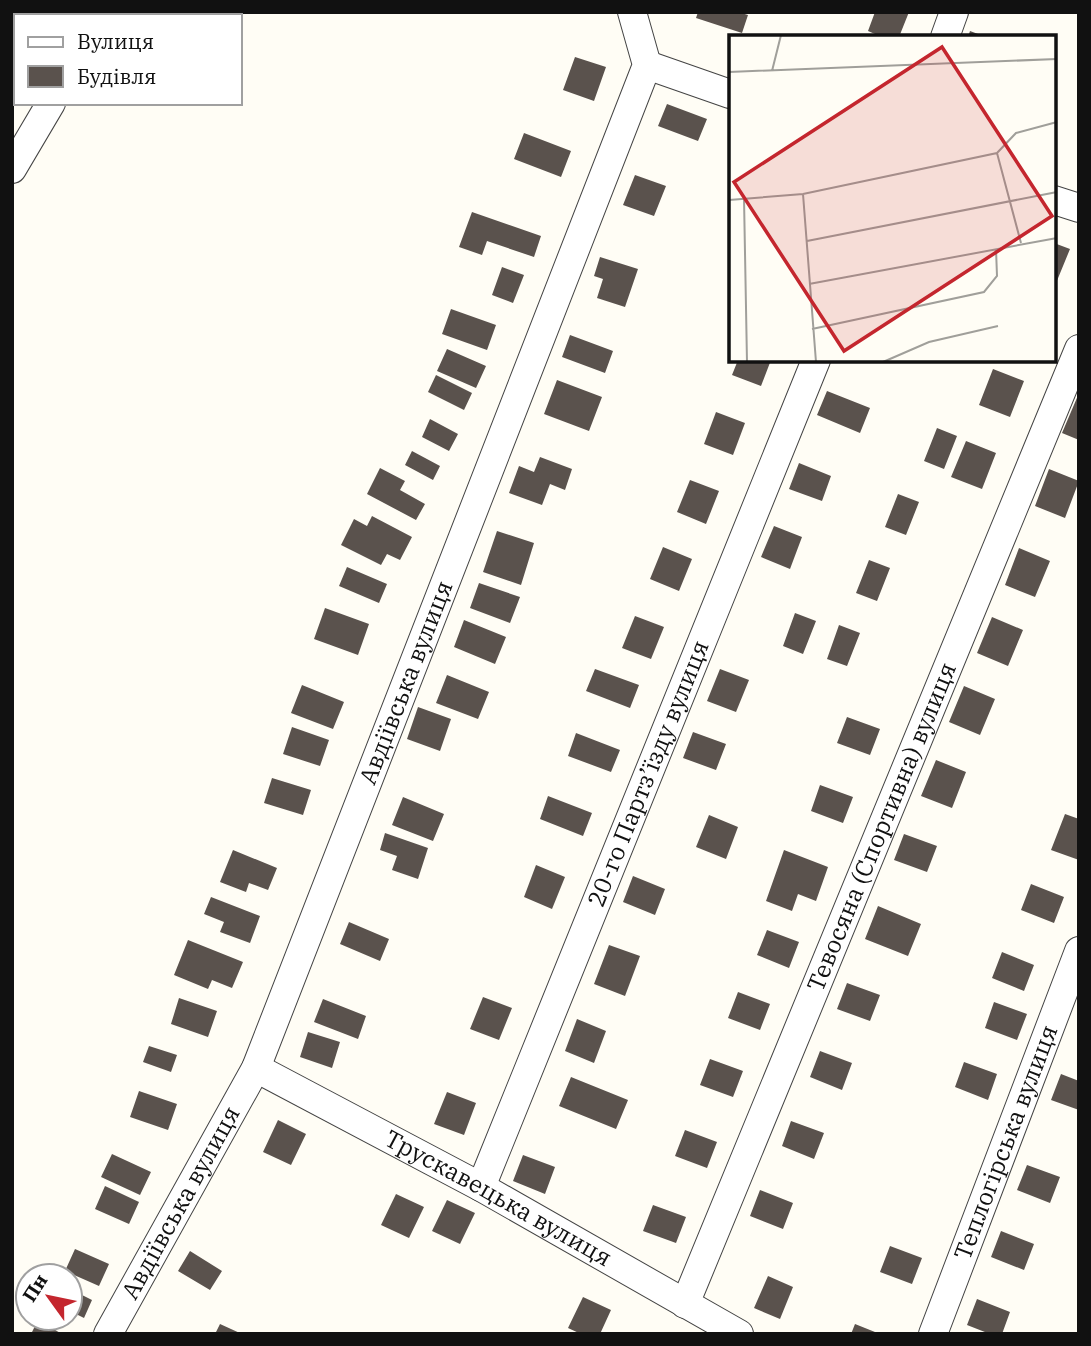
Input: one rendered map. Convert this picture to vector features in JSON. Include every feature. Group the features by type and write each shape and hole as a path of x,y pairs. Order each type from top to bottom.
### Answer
{"street":[{"path":"632,12 647,65 729,94"},
{"path":"946,35 954,12"},
{"name":"Авдіївська вулиця","path":"108,1334 256,1068 647,65"},
{"path":"12,169 50,105"},
{"path":"1056,201 1079,208"},
{"name":"Тевосяна (Спортивна) вулиця","path":"685,1304 1078,352"},
{"name":"20-го Партз’їзду вулиця","path":"481,1187 815,362"},
{"name":"Теплогірська вулиця","path":"933,1334 1079,951"},
{"name":"Трускавецька вулиця","path":"256,1068 481,1187 739,1334"}],"building":[{"path":"698,12 738,12 748,15 742,33 696,18"},
{"path":"875,12 909,12 900,35 877,35 868,31"},
{"path":"575,57 606,67 594,101 563,90"},
{"path":"667,104 707,119 698,141 658,126"},
{"path":"524,133 571,151 561,177 514,159"},
{"path":"635,175 666,186 654,216 623,205"},
{"path":"472,212 541,236 534,257 487,241 482,255 459,247"},
{"path":"1056,244 1070,249 1056,283"},
{"path":"600,257 638,269 625,307 597,298 603,279 594,276"},
{"path":"502,267 524,275 513,303 492,295"},
{"path":"451,309 496,325 487,350 442,334"},
{"path":"570,335 613,351 605,373 562,357"},
{"path":"447,349 486,366 476,388 437,371"},
{"path":"737,362 770,362 761,386 732,375"},
{"path":"993,369 1024,381 1010,417 979,405"},
{"path":"436,375 472,393 464,410 428,392"},
{"path":"557,380 602,397 589,431 544,414"},
{"path":"827,391 870,408 860,433 817,415"},
{"path":"1079,393 1079,440 1062,433"},
{"path":"716,412 745,423 733,455 704,444"},
{"path":"430,419 458,434 449,451 422,437"},
{"path":"937,428 957,436 944,469 924,461"},
{"path":"966,441 996,453 982,489 951,477"},
{"path":"412,451 440,466 433,480 405,465"},
{"path":"540,457 572,469 565,490 550,484 542,505 509,493 519,466 534,472"},
{"path":"799,463 831,476 822,501 789,489"},
{"path":"380,468 405,481 400,490 425,504 416,520 367,494"},
{"path":"1049,469 1079,481 1065,518 1035,506"},
{"path":"690,480 719,491 706,524 677,512"},
{"path":"898,494 919,502 906,535 885,527"},
{"path":"372,516 412,537 400,560 387,554 381,565 341,545 354,519 367,526"},
{"path":"774,526 802,537 790,569 761,557"},
{"path":"497,531 534,543 521,585 483,572"},
{"path":"663,547 692,559 679,591 650,579"},
{"path":"1019,548 1050,561 1035,597 1005,585"},
{"path":"869,560 890,568 877,601 856,593"},
{"path":"347,567 387,584 379,603 339,586"},
{"path":"479,583 520,597 510,623 470,608"},
{"path":"325,608 369,624 358,655 314,639"},
{"path":"795,613 816,621 803,654 783,646"},
{"path":"635,616 664,627 651,659 622,648"},
{"path":"992,617 1023,630 1008,666 977,653"},
{"path":"464,620 506,637 495,664 454,647"},
{"path":"839,625 860,633 847,666 827,659"},
{"path":"595,669 639,685 630,708 586,691"},
{"path":"720,669 749,680 736,712 707,701"},
{"path":"447,675 489,692 478,719 436,703"},
{"path":"302,685 344,702 333,729 291,713"},
{"path":"964,686 995,699 980,735 949,722"},
{"path":"418,707 451,719 440,751 407,739"},
{"path":"847,717 880,729 870,755 837,743"},
{"path":"292,727 329,740 320,766 283,754"},
{"path":"693,732 726,744 716,770 683,758"},
{"path":"576,733 620,750 611,772 568,756"},
{"path":"936,760 966,772 952,808 921,796"},
{"path":"272,778 311,790 303,815 264,803"},
{"path":"820,785 853,797 843,823 811,811"},
{"path":"548,796 592,813 583,836 540,819"},
{"path":"403,797 444,814 433,841 392,825"},
{"path":"1065,814 1079,819 1079,860 1051,850"},
{"path":"709,815 738,827 726,859 696,847"},
{"path":"385,833 428,848 418,879 392,870 397,856 380,850"},
{"path":"904,834 937,846 927,872 894,860"},
{"path":"233,850 277,868 268,890 249,883 246,892 220,882"},
{"path":"784,850 828,867 816,901 798,894 792,911 766,901"},
{"path":"536,865 565,877 552,909 524,897"},
{"path":"633,876 665,889 655,915 623,902"},
{"path":"1031,884 1064,897 1054,923 1021,910"},
{"path":"211,897 260,916 250,943 220,932 224,922 204,914"},
{"path":"878,906 921,924 908,956 865,939"},
{"path":"349,922 389,939 380,961 340,944"},
{"path":"767,930 799,942 789,968 757,955"},
{"path":"188,940 243,962 232,988 212,980 208,989 174,975"},
{"path":"609,945 640,956 625,996 594,984"},
{"path":"1002,952 1034,965 1024,991 992,978"},
{"path":"847,983 880,995 870,1021 837,1009"},
{"path":"738,992 770,1004 760,1030 728,1018"},
{"path":"483,997 512,1008 499,1040 470,1029"},
{"path":"179,998 217,1011 208,1037 171,1024"},
{"path":"323,999 366,1016 358,1039 314,1022"},
{"path":"994,1002 1027,1014 1017,1040 985,1028"},
{"path":"577,1019 606,1031 594,1063 565,1051"},
{"path":"308,1032 340,1042 332,1068 300,1057"},
{"path":"149,1046 177,1055 171,1072 143,1062"},
{"path":"820,1051 852,1063 842,1090 810,1077"},
{"path":"710,1059 743,1071 733,1097 700,1085"},
{"path":"964,1062 997,1074 988,1100 955,1087"},
{"path":"1061,1074 1079,1081 1079,1110 1051,1100"},
{"path":"571,1077 628,1100 616,1129 559,1106"},
{"path":"139,1091 177,1104 168,1130 130,1117"},
{"path":"447,1092 476,1103 464,1135 434,1124"},
{"path":"278,1120 306,1134 291,1165 263,1152"},
{"path":"791,1121 824,1133 814,1159 782,1146"},
{"path":"685,1130 717,1142 707,1168 675,1156"},
{"path":"112,1154 151,1172 140,1195 101,1177"},
{"path":"523,1155 555,1167 545,1194 513,1181"},
{"path":"1027,1165 1060,1177 1050,1203 1017,1190"},
{"path":"105,1186 139,1202 129,1224 95,1209"},
{"path":"760,1190 793,1203 783,1229 750,1216"},
{"path":"396,1194 424,1207 409,1238 381,1225"},
{"path":"447,1200 475,1213 460,1244 432,1231"},
{"path":"653,1205 686,1217 676,1243 643,1231"},
{"path":"1001,1231 1034,1244 1024,1270 991,1257"},
{"path":"890,1246 922,1258 912,1284 880,1272"},
{"path":"75,1249 109,1264 99,1286 84,1279 84,1262 69,1262"},
{"path":"190,1251 222,1271 210,1290 178,1271"},
{"path":"768,1276 793,1287 780,1319 754,1308"},
{"path":"84,1296 92,1300 84,1318"},
{"path":"583,1297 611,1310 600,1334 581,1334 568,1328"},
{"path":"977,1299 1010,1312 1002,1334 990,1334 967,1325"},
{"path":"220,1324 242,1334 215,1334"},
{"path":"855,1324 880,1334 851,1334"},
{"path":"59,1332 62,1334 31,1334"}]}
